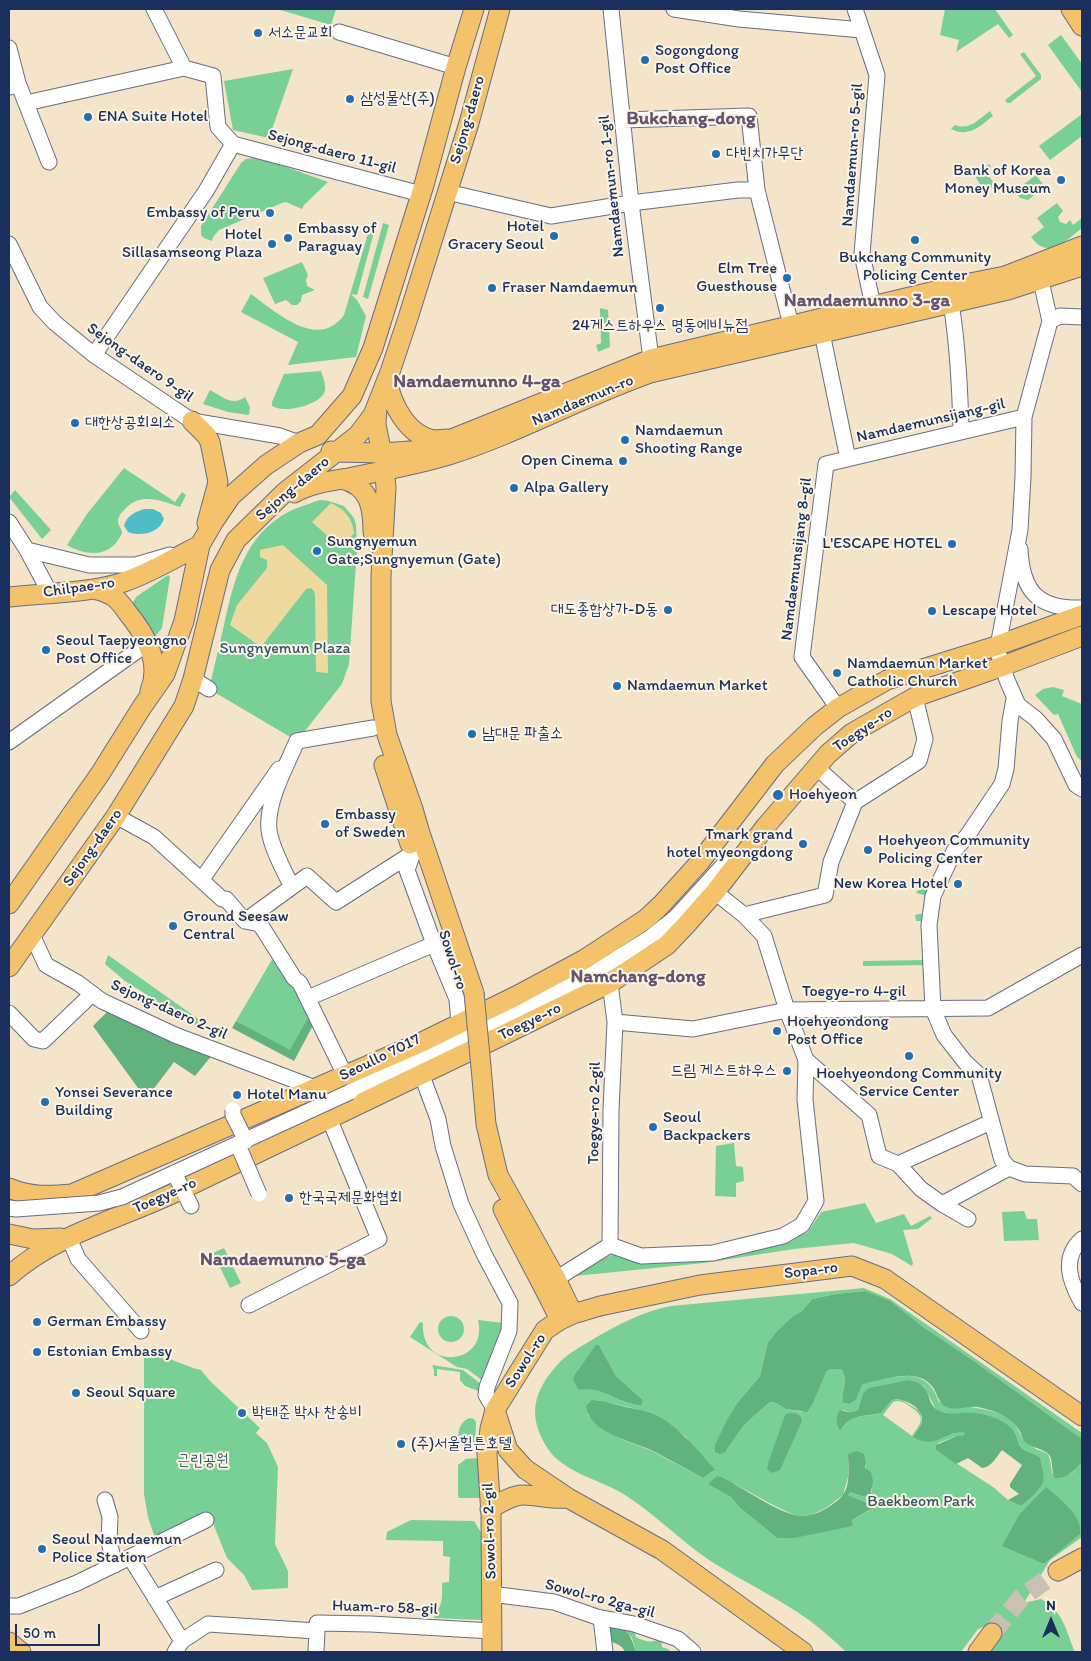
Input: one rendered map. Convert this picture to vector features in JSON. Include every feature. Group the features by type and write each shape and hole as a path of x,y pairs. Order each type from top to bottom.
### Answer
{"main road":[{"name":"Sejong-daero","path":"9,904 100,774 165,674 184,621 200,545 214,521 232,496 266,465 299,443 318,435 352,396 373,348 421,194 474,9"},
{"name":"Sejong-daero","path":"9,967 116,816 184,706 201,684 220,570 236,540 285,492 358,435 372,416 408,318 469,123 500,9"},
{"path":"1071,9 1082,26"},
{"path":"914,304 960,285 1005,276 1082,246"},
{"path":"914,304 951,303 1041,281 1082,266"},
{"name":"Namdaemun-ro","path":"260,517 300,489 342,479 384,461 424,450 651,359 873,306 914,304"},
{"name":"Namdaemun-ro","path":"299,443 384,461 416,464 482,443 541,419 613,386 650,373 822,333 914,304"},
{"path":"383,314 386,325 392,330 396,330 408,318"},
{"path":"387,379 392,399 408,425 418,434 434,440 451,439"},
{"name":"Sowol-ro","path":"378,400 376,425 384,461 386,488 380,576 381,688 387,735 469,996 476,1070 476,1124 486,1171 516,1236 550,1282 566,1317 545,1330 495,1410"},
{"path":"192,421 207,436 210,442 218,482 200,545"},
{"name":"Sowol-ro","path":"342,479 350,481 361,490 370,503 373,513 370,695 377,742 413,853 469,996"},
{"name":"Chilpae-ro","path":"9,597 91,588 123,582 140,576 200,545"},
{"path":"91,588 112,596 121,604 148,643 152,656 154,680 142,707"},
{"name":"Toegye-ro","path":"9,1188 22,1194 56,1196 72,1194 315,1088 347,1084 586,959 646,919 699,863 775,764 815,726 838,708 887,680 997,646 1082,615"},
{"name":"Toegye-ro","path":"9,1234 33,1239 70,1238 171,1194 610,983 667,945 715,892 766,826 816,767 852,733 915,697 1082,636"},
{"path":"152,1159 174,1162 180,1169 177,1184 171,1194"},
{"path":"9,1276 23,1263 44,1250 70,1238"},
{"name":"Sopa-ro","path":"566,1317 620,1301 700,1285 852,1266 885,1279 1082,1416"},
{"path":"495,1410 508,1450 525,1469 568,1498 662,1550 803,1652"},
{"name":"Sowol-ro 2-gil","path":"492,1652 490,1509 487,1454 490,1429 495,1410"},
{"path":"490,1509 504,1500 522,1495 557,1499 568,1498"},
{"path":"1058,1571 1082,1558"},
{"path":"978,1652 992,1632"},
{"path":"9,1642 20,1652"}],"street":[{"path":"154,9 184,68"},
{"name":"Namdaemun-ro 1-gil","path":"611,9 631,203 651,359"},
{"path":"674,9 739,14 862,30"},
{"name":"Namdaemun-ro 5-gil","path":"854,9 877,75 862,254 873,306"},
{"name":"Sejong-daero","path":"339,32 456,67"},
{"path":"9,48 13,85 26,103 48,162"},
{"path":"26,103 184,68 213,76 218,126 233,144 206,191 94,355"},
{"path":"623,120 749,116 757,190 791,325"},
{"name":"Sejong-daero 11-gil","path":"233,144 421,194"},
{"path":"447,192 551,216 631,203 738,190 757,190"},
{"name":"Sejong-daero 9-gil","path":"9,244 40,307 55,323 94,355 192,421 280,436 299,443"},
{"name":"Namdaemunsijang-gil","path":"826,464 1024,417 1050,321 1041,281"},
{"path":"951,303 958,346 961,431"},
{"path":"1050,321 1060,316 1082,317"},
{"path":"822,333 848,459"},
{"path":"1024,417 1020,530 1024,575 1030,590 1036,597 1050,605 1082,608"},
{"name":"Namdaemunsijang 8-gil","path":"826,464 802,657 838,708"},
{"path":"9,522 50,592"},
{"path":"1020,530 997,646 1014,699 1054,739 1076,785 1082,789"},
{"path":"27,550 89,564 136,565 200,545"},
{"path":"9,742 148,643"},
{"path":"744,915 826,895 831,862 855,802 919,761 925,739 915,697"},
{"path":"1014,699 1006,769 1002,784 967,836 954,851 933,896 929,925 933,1009 944,1034 965,1062 978,1075 1002,1160 1009,1168 1025,1174 1073,1176 1082,1184"},
{"path":"202,879 294,747 374,728"},
{"path":"292,887 272,842 269,831 269,816 274,796 294,747"},
{"path":"816,767 855,802"},
{"path":"116,816 154,837 222,898 226,898 245,921 260,924 294,978 300,983 347,1084"},
{"path":"245,921 307,876 336,902 413,853"},
{"name":"Sowol-ro","path":"413,853 407,870 434,944 457,999 459,1024"},
{"name":"Seoullo 7017","path":"9,1208 16,1210 72,1212 122,1197 242,1143 347,1084 598,970 651,937 675,918 728,860"},
{"path":"550,1282 610,1245 641,1256 713,1253 783,1236 802,1225 816,1201 804,1100 806,1060 787,1010 764,936 744,915 715,892"},
{"name":"Sejong-daero 2-gil","path":"32,935 46,965 102,1001 175,1035 315,1088"},
{"name":"Sowol-ro","path":"308,998 434,944"},
{"name":"Toegye-ro 4-gil","path":"615,1022 693,1029 787,1010 988,1008 1082,955"},
{"name":"Toegye-ro 2-gil","path":"610,983 615,1022 610,1245"},
{"path":"9,1012 34,1039 42,1041 92,994"},
{"path":"806,1060 869,1115 879,1156 898,1164 921,1189 968,1219"},
{"path":"422,1073 438,1119 461,1204 484,1254 510,1302 509,1331 487,1387 486,1395 495,1410"},
{"path":"232,1110 259,1194"},
{"path":"249,1305 379,1239 329,1118"},
{"path":"898,1164 991,1122"},
{"path":"942,1204 1009,1168"},
{"path":"174,1173 191,1206"},
{"path":"70,1238 78,1259 141,1331"},
{"path":"1082,1239 1070,1256 1070,1269 1075,1291 1082,1304"},
{"path":"1070,1269 1082,1281"},
{"path":"105,1500 110,1517 109,1542 115,1565"},
{"path":"9,1606 19,1606 77,1583 206,1520"},
{"path":"130,1558 155,1598 179,1647"},
{"path":"155,1598 216,1570"},
{"name":"Sowol-ro 2ga-gil","path":"491,1594 554,1602 601,1618 634,1624 678,1639 693,1652"},
{"path":"601,1618 605,1652"},
{"name":"Huam-ro 58-gil","path":"179,1647 208,1624 317,1631 318,1623 492,1631"},
{"path":"316,1652 317,1631"}],"green space":[{"path":"277,9 336,9 331,25"},
{"path":"945,9 995,9 1013,35 1009,38 998,24 956,52 959,40 940,35"},
{"path":"1061,35 1082,64 1082,92 1048,45"},
{"path":"1024,52 1041,75 1041,79 1010,103 1007,103 1005,100 1036,76 1020,54"},
{"path":"293,69 269,138 233,130 224,81"},
{"path":"990,111 993,116 974,130 963,132 951,129 955,125 965,126 978,121"},
{"path":"1082,114 1082,136 1050,160 1039,146"},
{"path":"253,158 270,161 328,182 302,209 286,202 282,203 219,230 212,241 204,238 201,235 201,226 241,163 246,159"},
{"path":"989,164 991,167 985,172 996,185 987,191 984,190 976,178 979,172"},
{"path":"1036,175 1045,187 1028,200 1020,198 1015,191"},
{"path":"1057,203 1063,211 1058,217 1060,222 1066,224 1070,220 1073,225 1082,218 1082,228 1063,243 1051,248 1044,248 1031,237 1044,227 1037,218"},
{"path":"372,220 377,221 357,295 351,294 357,300 366,316 356,357 288,365 298,342 241,312 251,294 272,310 297,325 310,329 322,329 334,325 344,315"},
{"path":"383,223 389,225 368,299 363,297"},
{"path":"302,262 308,275 306,280 307,286 315,290 302,295 301,301 297,305 292,305 286,300 275,304 263,278"},
{"path":"600,308 608,310 610,347 598,352 596,345 601,343"},
{"path":"321,371 325,390 319,399 308,405 289,409 272,406 284,374"},
{"path":"210,390 232,401 241,400 245,397 250,407 249,415 228,412 203,404"},
{"path":"124,468 175,502 182,492 186,495 180,507 152,499 138,500 126,508 119,516 118,523 122,533 111,548 99,553 92,553 79,551 67,545 87,514"},
{"path":"15,490 51,530 42,539 9,497"},
{"name":"Sungnyemun Plaza","path":"320,500 344,506 354,518 356,525 357,549 349,664 342,684 297,741 209,689 232,592 243,561 251,546 261,533 288,512"},
{"path":"168,575 170,577 162,628 153,639 131,606 136,597"},
{"path":"1053,687 1064,690 1062,696 1082,704 1082,761 1077,757 1058,714 1054,715 1035,695 1043,689"},
{"path":"922,884 934,886 929,965 863,966 863,961 925,960 923,921 916,921 915,915 924,913 924,895 916,893"},
{"path":"277,951 313,1008 290,1051 236,1021"},
{"path":"108,955 204,1023 200,1028 125,981 105,964"},
{"path":"313,1008 317,1018 294,1061 232,1028 236,1021 290,1050"},
{"path":"109,1010 213,1054 195,1076 174,1062 146,1099 93,1026"},
{"path":"734,1143 736,1166 743,1167 744,1181 736,1183 736,1197 715,1196 716,1146"},
{"path":"865,1203 876,1223 904,1214 911,1226 930,1216 932,1218 918,1229 903,1230 913,1263 912,1266 892,1254 854,1243 794,1249 704,1263 575,1276 574,1273 614,1254 774,1245 808,1232 821,1212"},
{"path":"1024,1211 1027,1219 1037,1219 1039,1240 1004,1241 1002,1212"},
{"path":"224,1248 241,1283 230,1288 213,1253"},
{"name":"Baekbeom Park","path":"864,1288 890,1299 1082,1433 1082,1439 974,1361 865,1291 812,1299 802,1311 793,1316 777,1331 768,1342 760,1376 738,1402 725,1452 744,1425 770,1402 786,1409 802,1412 826,1372 831,1369 841,1369 845,1378 843,1403 852,1404 862,1385 889,1378 909,1376 926,1382 933,1390 939,1402 984,1409 1007,1417 1014,1423 1028,1444 1048,1455 1052,1473 1058,1478 1072,1473 1082,1462 1082,1537 1050,1560 1022,1606 1028,1602 1041,1599 1054,1609 1065,1627 1074,1650 1073,1652 985,1652 986,1626 978,1629 961,1652 846,1652 809,1620 712,1562 625,1495 582,1475 562,1463 546,1446 536,1423 536,1403 543,1384 558,1364 575,1350 623,1323 641,1315 671,1306","holes":["599,1345 616,1376 643,1400 642,1405 626,1402 598,1391 583,1388","907,1380 924,1386 935,1408 939,1411 952,1414 971,1413 1003,1422 1016,1437 1022,1448 1028,1452 1043,1482 1021,1506 1008,1500 993,1487 936,1450 938,1443 964,1435 965,1433 951,1434 920,1427 922,1421 920,1411 902,1400 892,1400 881,1413 860,1416 850,1420 843,1428 842,1410 853,1413 858,1410 863,1393 868,1388","597,1400 650,1412 686,1437 714,1471 703,1478 650,1450 623,1440 602,1429 588,1415","893,1402 905,1403 917,1412 921,1418 912,1436 883,1415","848,1455 866,1463 872,1492 862,1496 850,1492 848,1495 868,1504 870,1510 852,1520 853,1526 777,1538 739,1507 731,1497 708,1483 735,1484 771,1504 800,1516 811,1515 826,1508 843,1495 848,1477"]},
{"path":"865,1291 890,1301 924,1328 974,1361 1082,1439 1082,1462 1074,1471 1055,1478 1050,1456 1026,1443 1016,1425 1006,1417 983,1408 954,1409 944,1406 928,1382 912,1376 894,1377 867,1383 862,1385 856,1399 851,1404 843,1403 845,1378 841,1369 831,1369 826,1372 812,1405 807,1412 786,1409 770,1402 744,1425 725,1452 720,1454 715,1452 715,1445 727,1420 738,1402 760,1376 768,1342 777,1331 793,1316 802,1311 812,1299"},
{"path":"451,1316 460,1320 464,1329 460,1338 451,1342 442,1338 438,1329 442,1320"},
{"path":"478,1320 504,1323 504,1334 483,1381 467,1369 457,1367 410,1337 420,1322 423,1323 425,1339 432,1350 442,1356 454,1357 465,1354 474,1346 479,1335"},
{"path":"596,1345 599,1345 616,1376 643,1400 642,1405 625,1402 594,1390 579,1390 573,1380 574,1376"},
{"name":"근린공원","path":"144,1349 201,1370 210,1381 260,1428 256,1433 267,1443 278,1467 275,1544 288,1571 288,1588 252,1590 244,1575 227,1558 212,1521 175,1539 154,1535 148,1517 144,1494"},
{"path":"432,1365 463,1370 481,1384 481,1392 465,1386 460,1380 460,1372 437,1369 437,1376 434,1376"},
{"path":"907,1380 922,1385 926,1389 934,1407 942,1412 984,1415 996,1418 1011,1428 1021,1447 1040,1458 1043,1480 1042,1485 1034,1495 1021,1506 1008,1500 1019,1494 1010,1487 1010,1484 1022,1465 1002,1450 991,1464 982,1468 968,1458 956,1464 936,1450 936,1445 965,1433 951,1434 929,1442 913,1437 921,1426 922,1418 915,1406 906,1401 892,1400 881,1413 853,1419 840,1430 837,1420 840,1410 851,1412 858,1410 863,1393 868,1388"},
{"path":"592,1400 645,1411 658,1416 685,1437 715,1470 703,1478 651,1450 612,1435 595,1423 589,1415 586,1406"},
{"path":"789,1413 798,1414 802,1421 780,1470 773,1473 767,1468 785,1415"},
{"path":"470,1418 476,1422 475,1445 458,1445 461,1425"},
{"path":"857,1451 864,1454 865,1468 871,1472 873,1481 870,1496 862,1496 850,1492 848,1495 869,1504 871,1509 852,1520 853,1526 794,1538 777,1538 739,1507 731,1497 708,1484 717,1476 721,1477 782,1510 801,1516 809,1515 827,1508 845,1492 848,1482 848,1454"},
{"path":"478,1458 482,1498 459,1498 458,1465 466,1459"},
{"path":"1046,1487 1074,1514 1078,1521 1080,1534 1045,1563 1042,1563 1002,1546 1019,1515"},
{"path":"411,1520 474,1521 482,1534 485,1618 481,1620 434,1618 441,1603 442,1583 449,1582 450,1557 443,1556 443,1541 386,1540 387,1532"},
{"path":"610,1622 628,1633 636,1652 625,1652 620,1645 606,1640"},
{"path":"623,1628 633,1628 636,1637 645,1641 661,1639 662,1647 671,1652 636,1652 632,1638"}],"sand":[{"path":"331,503 347,515 353,527 354,533 341,548 312,522"},
{"path":"283,545 327,585 328,673 316,672 315,595 311,588 306,589 261,647 230,625 237,605 267,568 267,560 260,557 260,550"}],"water":[{"path":"144,509 153,509 161,513 164,519 162,524 149,533 138,534 128,532 124,526 129,517"}],"tunnel":[{"path":"992,1633 1021,1598 1058,1571"}],"place":[{"name":"서소문교회","path":"258,33"},
{"name":"Sogongdong Post Office","path":"645,60"},
{"name":"삼성물산(주)","path":"350,99"},
{"name":"ENA Suite Hotel","path":"88,117"},
{"name":"다빈치가무단","path":"716,154"},
{"name":"Bank of Korea Money Museum","path":"1061,180"},
{"name":"Embassy of Peru","path":"270,213"},
{"name":"Hotel Gracery Seoul","path":"554,236"},
{"name":"Embassy of Paraguay","path":"288,238"},
{"name":"Bukchang Community Policing Center","path":"915,240"},
{"name":"Hotel Sillasamseong Plaza","path":"272,244"},
{"name":"Elm Tree Guesthouse","path":"787,278"},
{"name":"Fraser Namdaemun","path":"492,288"},
{"name":"24게스트하우스 명동에비뉴점","path":"660,308"},
{"name":"대한상공회의소","path":"75,423"},
{"name":"Namdaemun Shooting Range","path":"625,440"},
{"name":"Open Cinema","path":"623,461"},
{"name":"Alpa Gallery","path":"514,488"},
{"name":"L'ESCAPE HOTEL","path":"952,544"},
{"name":"Sungnyemun Gate;Sungnyemun (Gate)","path":"317,551"},
{"name":"대도종합상가-D동","path":"668,610"},
{"name":"Lescape Hotel","path":"932,611"},
{"name":"Seoul Taepyeongno Post Office","path":"46,650"},
{"name":"Namdaemun Market Catholic Church","path":"837,673"},
{"name":"Namdaemun Market","path":"617,686"},
{"name":"남대문 파출소","path":"472,734"},
{"name":"Hoehyeon","path":"778,795"},
{"name":"Embassy of Sweden","path":"325,824"},
{"name":"Tmark grand hotel myeongdong","path":"803,844"},
{"name":"Hoehyeon Community Policing Center","path":"868,850"},
{"name":"New Korea Hotel","path":"958,884"},
{"name":"Ground Seesaw Central","path":"173,926"},
{"name":"Hoehyeondong Post Office","path":"777,1031"},
{"name":"Hoehyeondong Community Service Center","path":"909,1056"},
{"name":"드림 게스트하우스","path":"787,1071"},
{"name":"Hotel Manu","path":"237,1095"},
{"name":"Yonsei Severance Building","path":"45,1102"},
{"name":"Seoul Backpackers","path":"653,1127"},
{"name":"한국국제문화협회","path":"289,1198"},
{"name":"German Embassy","path":"37,1322"},
{"name":"Estonian Embassy","path":"37,1352"},
{"name":"Seoul Square","path":"76,1393"},
{"name":"박태준 박사 찬송비","path":"242,1413"},
{"name":"(주)서울힐튼호텔","path":"401,1444"},
{"name":"Seoul Namdaemun Police Station","path":"42,1549"}],"district":[{"name":"Bukchang-dong","path":"691,119"},
{"name":"Namdaemunno 3-ga","path":"867,301"},
{"name":"Namdaemunno 4-ga","path":"477,382"},
{"name":"Namchang-dong","path":"638,977"},
{"name":"Namdaemunno 5-ga","path":"283,1260"}]}
